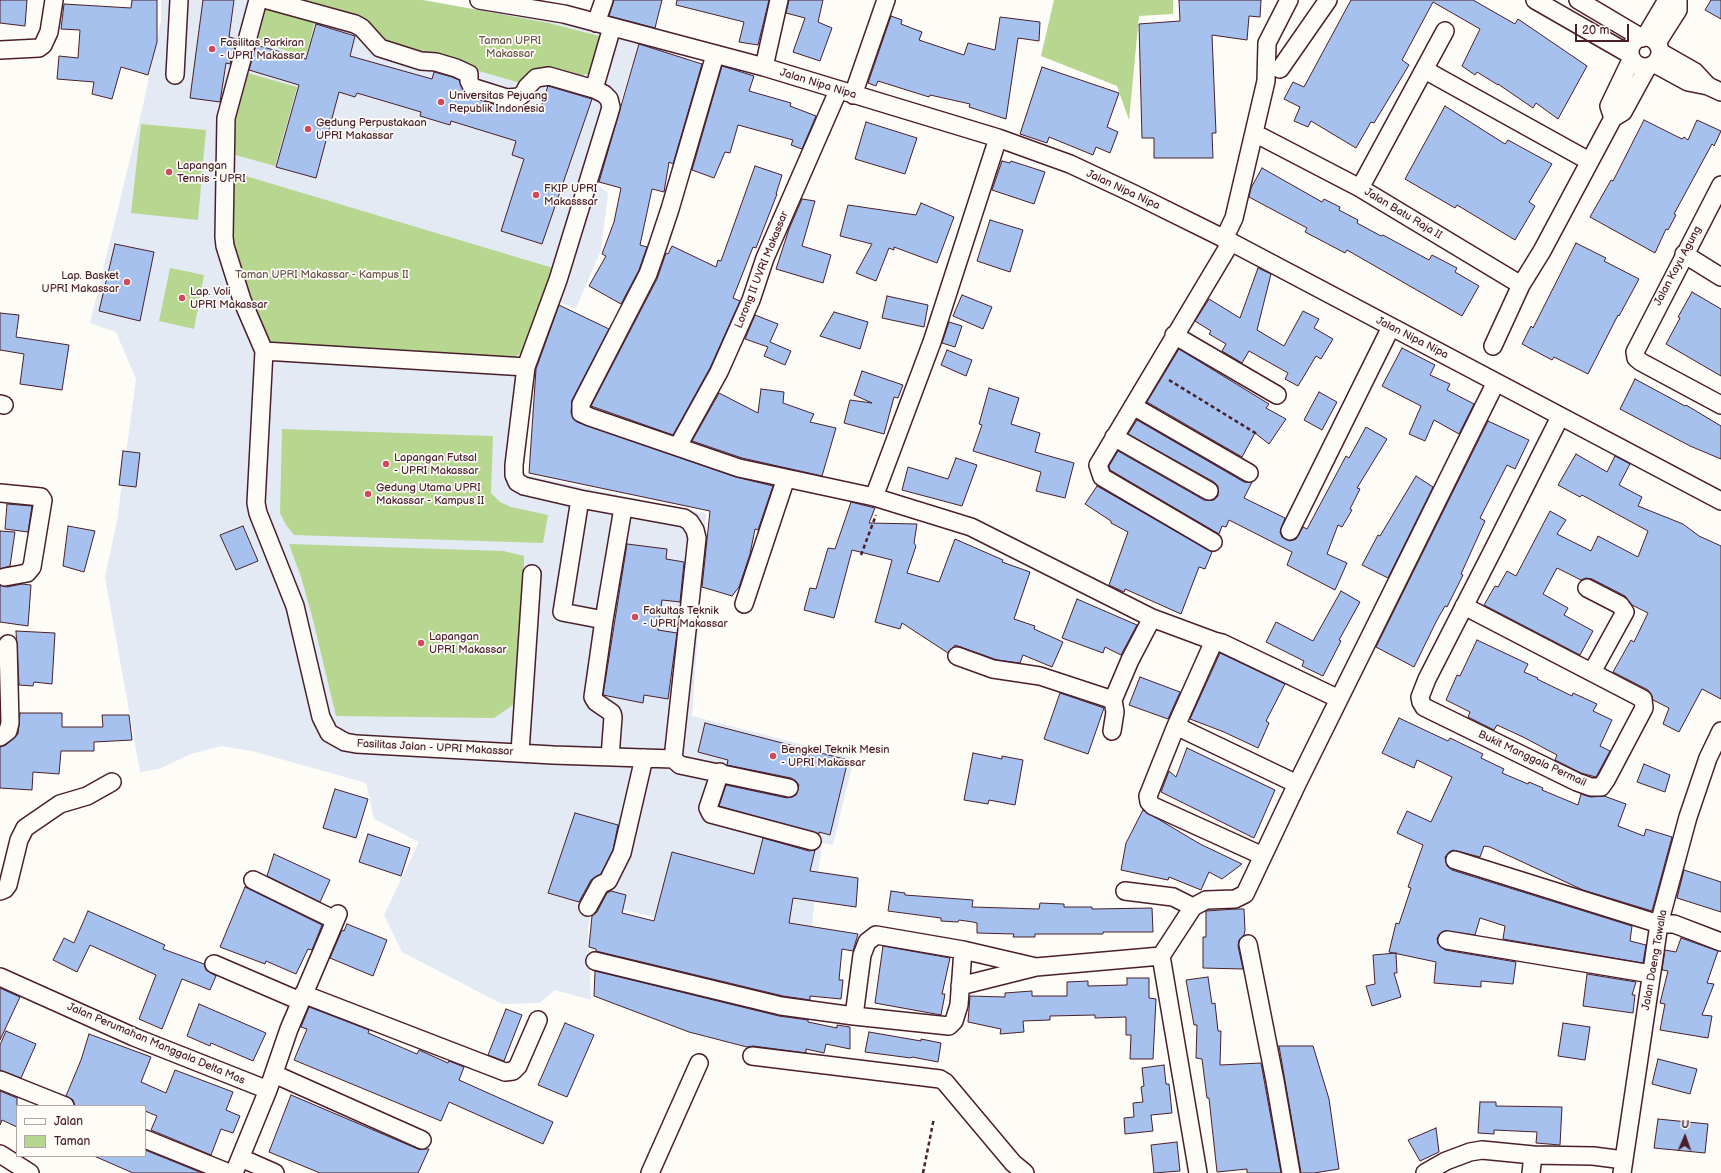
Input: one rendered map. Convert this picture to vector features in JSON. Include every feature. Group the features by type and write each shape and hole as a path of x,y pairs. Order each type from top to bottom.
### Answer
{"street":[{"path":"0,50 39,48 43,45 49,32 54,0"},
{"path":"175,75 179,0"},
{"path":"258,0 226,118 224,237 225,246 242,300 264,351 526,367"},
{"path":"268,0 355,24 362,28 380,48 421,61 436,62 462,70 469,74 469,81 472,87 507,98 518,97 524,93 527,87 536,78 549,76 594,89 604,94 609,99 611,106 609,114 558,280 526,367 514,475 517,482 524,486 623,508 684,518 693,526 697,538 673,759 680,765 720,772 789,788"},
{"name":"Jalan Nipa Nipa","path":"479,0 564,14 764,67 998,138 1070,164 1227,241 1721,501"},
{"path":"594,89 604,25 604,0"},
{"path":"764,67 779,0"},
{"name":"Lorong II UVRI Makassar","path":"678,446 719,372 751,300 764,258 846,93 886,0"},
{"path":"1213,542 1100,474 1098,465 1227,241 1234,218 1266,81 1267,43 1289,0"},
{"path":"1280,70 1328,0"},
{"path":"1534,0 1630,57 1638,66 1651,50 1678,10 1678,0"},
{"path":"1578,0 1651,50"},
{"path":"1493,346 1521,286 1542,251 1612,118 1623,112 1651,50 1667,0"},
{"name":"Jalan Batu Raja II","path":"1445,31 1360,188 1521,286"},
{"path":"1612,118 1609,106 1630,57 1633,43 1651,50 1695,72 1715,89"},
{"path":"715,55 670,209 648,274 580,408 583,415 678,446 739,468 878,498 971,527 1152,618 1222,643 1339,699"},
{"path":"1425,70 1589,161"},
{"path":"1262,137 1360,188"},
{"path":"878,498 932,342 998,138"},
{"name":"Jalan Kayu Agung","path":"1721,185 1635,348 1635,355 1641,362 1721,405"},
{"path":"1684,254 1721,277"},
{"path":"1290,531 1391,327"},
{"path":"1174,335 1277,395"},
{"name":"Fasilitas Jalan - UPRI Makassar","path":"264,351 256,503 258,513 295,606 320,717 324,726 336,738 345,742 356,744 673,759"},
{"path":"1198,1173 1161,956 1193,907 1211,899 1241,897 1245,894 1297,784 1496,382"},
{"path":"1133,406 1249,473"},
{"name":"Bukit Manggala Permail","path":"1464,606 1641,696 1645,702 1644,708 1601,787 1577,782 1424,707 1421,702 1422,691 1464,606 1560,417"},
{"path":"1114,437 1209,491"},
{"path":"744,604 786,478"},
{"path":"0,493 41,497 44,500 32,567 27,573 5,577"},
{"path":"580,498 562,612 604,620"},
{"path":"610,757 613,716 612,713 596,702 593,697 604,620 623,508"},
{"path":"520,752 532,574"},
{"path":"1587,588 1620,605 1625,612 1592,672"},
{"path":"1112,731 1116,712 1113,700 1130,660 1152,618"},
{"path":"1214,641 1176,726 1148,796 1149,802 1153,806 1263,856"},
{"path":"0,737 8,731 10,723 8,644"},
{"path":"957,656 993,669 1040,676 1113,700"},
{"path":"1176,726 1297,784"},
{"name":"Jalan Daeng Tawalla","path":"1623,1167 1659,924 1688,817 1708,758 1721,731"},
{"path":"588,907 600,885 608,881 622,853 644,758"},
{"path":"720,772 708,808 711,814 812,841"},
{"path":"0,891 8,885 19,840 25,828 60,804 87,796 112,782"},
{"path":"1455,860 1659,924 1674,924 1721,942"},
{"path":"253,880 336,917 301,998 274,1074 238,1166 274,1173"},
{"path":"1124,891 1173,897 1193,907"},
{"path":"854,1016 862,955 867,942 872,936 882,934 963,950 1036,967"},
{"path":"1447,940 1651,974"},
{"path":"1248,944 1275,1081 1291,1173"},
{"path":"595,961 781,1006 854,1016 949,1026 956,1017 963,950"},
{"path":"960,986 1036,967 1161,956"},
{"path":"214,964 301,998 505,1072 513,1071 518,1066 538,1020"},
{"name":"Jalan Perumahan Manggala Delta Mas","path":"0,977 134,1037 268,1090"},
{"path":"752,1056 940,1079 945,1082 1013,1163 1025,1173"},
{"path":"650,1173 699,1063"},
{"path":"274,1074 422,1140"},
{"path":"0,1080 62,1105"},
{"path":"146,1139 229,1173"},
{"path":"1425,1173 1446,1161 1470,1152 1482,1150 1533,1155 1593,1156 1623,1167"},
{"path":"0,1154 30,1173"},
{"path":"1531,1173 1533,1155"}],"path":[{"path":"1153,370 1257,434"},
{"path":"861,555 878,498"},
{"path":"923,1173 934,1118"}],"shaded area":[{"name":"Gedung Utama UPRI Makassar - Kampus II","path":"161,0 423,0 548,19 640,42 594,183 608,193 601,250 576,308 558,302 532,372 523,474 706,514 692,716 854,758 833,845 822,843 808,956 629,911 593,906 588,928 591,1000 555,990 539,1003 502,1004 402,952 384,915 419,842 374,819 366,783 252,751 221,746 191,754 159,769 140,772 105,577 117,521 136,379 116,332 90,323 142,110 161,21"}],"green space":[{"name":"Taman UPRI Makassar","path":"294,0 423,0 549,23 603,37 594,67 590,73 577,77 535,70 525,75 520,83 380,42 368,27 368,21"},
{"path":"1054,0 1173,0 1173,14 1139,16 1129,120 1117,86 1041,56"},
{"path":"263,6 315,21 306,56 253,41"},
{"path":"244,72 297,87 275,166 232,154 231,118"},
{"name":"Lapangan Tennis - UPRI","path":"141,124 206,130 198,220 131,213"},
{"name":"Taman UPRI Makassar - Kampus II","path":"229,171 553,268 524,351 515,357 270,345 232,253"},
{"name":"Lap. Voli UPRI Makassar","path":"170,268 204,275 194,329 159,321"},
{"name":"Lapangan Futsal - UPRI Makassar","path":"282,429 493,436 491,493 500,502 511,507 548,515 543,543 294,535 286,525 280,513"},
{"name":"Lapangan UPRI Makassar","path":"289,544 503,551 524,556 523,686 513,705 494,718 336,716 313,620 301,577"}],"building":[{"path":"0,0 27,0 25,26 0,23"},
{"path":"132,0 157,0 157,42 148,75 121,67 112,99 92,94 94,82 57,79 59,56 78,58 80,30 61,29 64,4 131,8"},
{"name":"Fasilitas Parkiran - UPRI Makassar","path":"203,0 234,0 229,37 237,39 230,64 226,63 220,102 190,98"},
{"path":"614,0 662,0 655,28 609,16"},
{"path":"677,0 769,0 758,45 739,42 744,22 676,5"},
{"path":"789,0 823,0 818,22 832,28 820,61 793,52 805,18 786,13"},
{"path":"1179,0 1261,0 1260,17 1249,16 1247,40 1212,35 1216,133 1212,133 1213,158 1154,158 1154,138 1142,138 1139,24 1180,21"},
{"path":"1351,0 1473,0 1515,24 1518,19 1587,66 1558,119 1536,103 1533,108 1498,84 1477,72 1475,75 1462,66 1480,29 1433,2 1402,60 1409,65 1374,123 1371,122 1356,148 1311,121 1308,127 1294,121 1300,107 1284,99 1293,82 1304,87"},
{"path":"1711,0 1721,0 1721,19 1705,10"},
{"path":"891,16 902,20 901,24 922,32 919,40 964,55 968,43 995,50 1000,17 1040,22 1039,41 1018,38 1006,119 969,107 970,104 930,95 929,97 878,81 876,86 868,83"},
{"path":"316,24 355,36 350,56 432,79 434,72 452,77 459,80 466,95 504,108 523,106 540,110 548,86 592,99 542,244 501,231 524,159 512,155 516,141 451,121 450,125 420,116 421,112 357,93 355,97 339,92 316,178 276,167 299,85 249,70 256,45 306,59"},
{"path":"639,44 702,64 673,164 669,162 664,192 652,189 640,245 647,247 639,270 621,304 589,286 606,256 602,254 614,222 621,188 599,182"},
{"path":"722,66 754,76 749,91 791,103 790,106 816,116 802,149 791,145 793,140 738,125 730,153 725,152 714,178 692,170"},
{"path":"1042,67 1119,93 1107,127 1118,132 1110,153 1096,147 1093,155 1049,137 1047,143 1020,134"},
{"path":"1445,106 1505,144 1508,140 1552,164 1529,202 1535,206 1515,240 1457,205 1455,208 1405,179"},
{"path":"1644,120 1682,139 1684,137 1688,140 1697,120 1721,131 1714,146 1712,144 1674,214 1676,215 1668,230 1666,229 1655,253 1590,217 1611,180 1613,181"},
{"path":"866,122 917,138 905,174 855,159"},
{"path":"1002,161 1010,163 1011,161 1045,172 1034,204 992,190"},
{"path":"755,166 782,175 777,194 756,248 753,247 733,298 740,301 710,368 673,435 591,406 657,279 666,253 668,254 672,246 716,267 718,260 721,261"},
{"path":"1262,168 1322,202 1324,199 1340,207 1339,210 1358,220 1357,223 1381,236 1383,235 1429,260 1432,255 1457,268 1455,272 1479,286 1462,316 1347,250 1345,253 1305,232 1307,228 1249,197 1251,188"},
{"path":"802,199 815,201 802,246 831,255 823,283 776,269 789,229"},
{"path":"921,203 954,217 937,263 894,247 894,250 889,248 876,281 856,273 872,244 840,236 848,205 916,215"},
{"path":"990,220 1023,230 1010,272 977,261"},
{"path":"1576,243 1606,258 1604,261 1639,279 1619,316 1618,315 1588,374 1554,357 1552,360 1522,344 1531,326 1533,328"},
{"name":"Lap. Basket UPRI Makassar","path":"115,244 154,252 140,321 99,311"},
{"path":"1258,268 1271,274 1257,330 1284,346 1303,311 1319,319 1314,328 1333,339 1321,359 1316,356 1298,386 1285,379 1288,373 1249,351 1242,363 1222,351 1226,344 1209,334 1211,331 1195,321 1209,299 1240,318"},
{"path":"1692,292 1721,309 1721,376 1666,344 1680,318 1678,317"},
{"path":"962,295 992,307 983,329 953,316"},
{"path":"887,296 928,305 924,327 882,318"},
{"path":"559,305 609,329 572,400 571,413 577,422 736,477 773,486 758,530 755,529 750,554 739,587 732,596 702,587 710,511 529,473 536,369"},
{"path":"834,312 868,322 860,349 820,336"},
{"path":"0,313 19,315 16,337 69,345 62,390 20,384 24,354 0,350"},
{"path":"755,315 778,324 770,342 791,351 785,365 764,356 768,347 745,339"},
{"path":"949,322 962,326 955,347 942,343"},
{"path":"1402,348 1435,365 1430,375 1450,384 1447,390 1474,404 1459,434 1434,420 1425,441 1409,434 1421,406 1382,386"},
{"path":"1179,349 1269,404 1266,408 1286,419 1269,444 1255,433 1242,457 1147,402"},
{"path":"947,350 972,360 966,376 941,365"},
{"path":"862,371 903,385 898,398 894,397 884,434 844,423 850,400 872,403 854,395"},
{"path":"1635,379 1685,406 1686,405 1721,426 1721,459 1690,446 1620,409"},
{"path":"989,388 1019,398 1011,424 1040,433 1035,452 1074,463 1065,498 1036,491 1041,472 973,451 982,425 979,424"},
{"path":"761,389 784,392 783,403 814,414 810,422 836,428 822,476 742,458 692,441 719,393 758,413"},
{"path":"1319,392 1337,402 1322,430 1304,420"},
{"path":"1137,420 1244,482 1252,482 1244,498 1285,518 1280,532 1282,537 1290,541 1296,539 1303,527 1307,529 1346,456 1349,458 1366,427 1387,439 1357,488 1360,489 1350,509 1352,510 1342,527 1338,525 1327,554 1347,563 1335,590 1287,565 1292,552 1229,520 1226,527 1222,526 1219,534 1110,470 1109,466 1118,451 1204,500 1214,500 1218,496 1218,486 1214,482 1128,434"},
{"path":"1488,421 1529,440 1515,469 1507,465 1480,518 1485,521 1461,574 1463,575 1447,607 1445,606 1437,620 1414,667 1376,647"},
{"path":"123,451 140,453 136,487 119,485"},
{"path":"1576,454 1607,472 1615,456 1630,464 1619,485 1642,497 1638,506 1683,524 1699,536 1721,546 1721,699 1702,689 1679,732 1663,724 1669,708 1653,700 1648,690 1613,672 1631,640 1634,642 1648,613 1632,605 1625,596 1592,579 1586,578 1581,580 1557,568 1543,594 1568,608 1564,615 1593,631 1580,655 1484,605 1495,586 1498,587 1507,571 1516,576 1550,511 1566,520 1557,534 1591,551 1598,536 1638,557 1648,531 1582,495 1580,497 1558,485"},
{"path":"956,458 977,465 962,506 902,490 908,467 948,479"},
{"path":"1416,476 1433,487 1388,578 1362,565 1378,535 1380,536"},
{"path":"1097,486 1212,552 1205,569 1199,567 1181,614 1125,589 1124,592 1109,585 1128,532 1111,523 1111,521 1085,504"},
{"path":"851,502 875,508 869,523 917,524 914,543 916,546 907,573 939,582 955,539 1003,560 1002,562 1030,572 1014,619 1035,626 1034,629 1063,642 1052,667 1023,655 1020,663 997,660 955,645 948,653 902,623 900,629 875,622 892,560 852,550 834,618 804,610 810,588 816,589 828,548 835,549"},
{"path":"7,504 32,506 28,532 5,529"},
{"path":"68,526 95,531 84,572 63,566"},
{"path":"243,526 258,561 236,570 220,535"},
{"path":"0,531 15,532 10,566 0,569"},
{"name":"Fakultas Teknik - UPRI Makassar","path":"627,544 667,549 666,559 684,562 680,602 662,600 658,630 677,633 668,699 644,695 643,703 603,695"},
{"path":"22,584 31,585 28,626 0,622 0,585 7,587"},
{"path":"1341,591 1360,602 1339,640 1341,641 1323,676 1302,666 1304,661 1266,642 1276,622 1313,641"},
{"path":"1077,599 1137,625 1121,655 1105,647 1103,653 1062,638"},
{"path":"16,631 55,633 52,684 34,682 33,686 19,685"},
{"path":"1477,640 1528,664 1524,672 1538,678 1537,679 1572,696 1573,693 1597,704 1593,711 1612,720 1600,746 1610,751 1596,777 1581,773 1555,760 1557,755 1523,737 1497,725 1494,730 1468,717 1470,712 1446,700 1457,675 1460,676"},
{"path":"1220,653 1285,684 1266,721 1269,723 1258,748 1224,732 1190,719"},
{"path":"1140,677 1180,692 1168,719 1129,705"},
{"path":"1060,693 1104,708 1088,754 1044,739"},
{"path":"20,713 62,713 62,727 103,727 102,715 129,715 132,740 94,742 94,751 61,751 59,774 33,772 32,790 0,788 0,747 6,745 18,734"},
{"path":"1399,718 1448,741 1450,738 1483,754 1481,758 1504,769 1502,773 1528,784 1529,782 1543,788 1542,790 1578,805 1581,794 1591,797 1604,796 1626,804 1618,826 1644,836 1646,829 1672,837 1652,911 1583,890 1490,847 1484,846 1480,857 1453,850 1445,857 1447,866 1452,870 1632,926 1630,941 1646,945 1643,963 1503,939 1505,926 1480,918 1475,935 1444,931 1437,938 1438,944 1445,950 1516,962 1513,984 1481,981 1481,987 1434,983 1436,962 1389,952 1396,923 1399,924 1411,888 1408,887 1423,845 1397,833 1407,811 1431,822 1452,777 1417,760 1414,768 1382,753"},
{"path":"705,723 848,760 830,835 819,832 819,834 719,806 726,785 787,798 796,795 799,785 791,778 727,765 728,760 698,752"},
{"path":"1187,748 1275,790 1254,838 1161,792 1169,771 1176,777"},
{"path":"973,753 1002,759 1002,756 1023,760 1015,805 989,800 988,804 964,800"},
{"path":"1644,764 1670,775 1665,792 1637,782"},
{"path":"335,789 368,799 356,838 323,828"},
{"path":"1143,810 1200,844 1242,864 1222,879 1209,872 1201,890 1169,877 1168,880 1121,870 1126,843"},
{"path":"575,813 618,825 613,850 601,874 591,880 579,902 548,893"},
{"path":"368,834 410,848 401,876 359,862"},
{"path":"763,838 809,851 815,850 810,871 858,878 856,907 793,898 789,923 858,934 853,951 842,949 839,980 843,980 841,999 810,996 810,1000 783,996 596,951 596,949 589,947 592,916 597,912 607,893 611,891 626,895 622,913 654,921 672,852 754,874"},
{"path":"274,854 330,880 320,902 267,876"},
{"path":"1684,870 1721,882 1721,912 1677,898"},
{"path":"245,887 322,925 312,950 308,949 296,974 266,961 265,964 220,947"},
{"path":"891,891 905,893 905,895 973,900 972,907 1039,909 1040,903 1064,904 1064,907 1092,907 1092,909 1152,908 1153,932 1035,934 1035,937 1013,937 1014,934 977,933 977,923 973,922 959,920 958,922 941,921 941,918 888,911"},
{"path":"1244,909 1245,930 1244,935 1239,940 1238,946 1243,969 1203,968 1203,937 1206,937 1206,911"},
{"path":"88,911 165,945 163,949 204,964 206,970 216,976 210,990 182,979 162,1029 139,1019 156,975 90,945 77,972 53,960 64,938 74,943"},
{"path":"347,924 387,940 373,976 330,958 342,930 344,931"},
{"path":"1681,938 1718,951 1707,983 1714,984 1702,1015 1712,1016 1708,1038 1660,1030 1665,1004 1660,1003 1668,971 1662,970 1665,950 1676,952"},
{"path":"883,946 950,958 942,994 945,994 941,1015 875,1003"},
{"path":"1396,953 1397,973 1394,973 1401,997 1372,1006 1366,986 1375,984 1373,955"},
{"path":"595,971 779,1016 808,1020 808,1022 837,1028 837,1025 850,1027 850,1049 826,1044 824,1053 806,1049 806,1053 753,1046 747,1047 689,1032 594,996"},
{"path":"1587,974 1636,982 1632,995 1635,995 1633,1013 1583,1006"},
{"path":"1208,977 1212,1004 1215,1003 1218,1031 1221,1031 1220,1065 1261,1063 1281,1173 1247,1173 1247,1169 1217,1172 1209,1098 1207,1098 1202,1059 1196,1058 1197,1025 1194,1025 1186,980"},
{"path":"1127,978 1149,978 1149,998 1156,999 1153,1059 1130,1059 1131,1035 1126,1035 1126,1017 1095,1018 1095,1015 1050,1016 1050,1020 1023,1021 1024,1032 1000,1034 1001,1029 968,1022 970,996 1005,997 1005,993 1032,991 1032,996 1067,996 1067,982 1088,981 1088,986 1127,985"},
{"path":"0,988 20,997 0,1040"},
{"path":"199,1004 266,1033 253,1061 211,1043 210,1046 187,1036"},
{"path":"309,1007 369,1030 368,1033 417,1054 419,1050 448,1063 449,1061 464,1067 459,1080 553,1122 543,1144 449,1102 441,1121 294,1060 307,1029 301,1027"},
{"path":"506,1009 522,1015 504,1061 488,1055"},
{"path":"565,1023 594,1035 567,1097 538,1085"},
{"path":"1563,1023 1590,1027 1585,1060 1558,1056"},
{"path":"6,1031 36,1044 21,1078 0,1070 0,1045"},
{"path":"869,1032 941,1043 938,1062 912,1057 865,1052"},
{"path":"89,1034 151,1057 141,1082 166,1093 175,1070 233,1092 226,1110 240,1116 233,1133 221,1129 211,1155 151,1130 157,1116 146,1111 146,1105 75,1105 73,1100 66,1096 81,1060"},
{"path":"1279,1046 1313,1046 1329,1099 1339,1169 1314,1173 1301,1173"},
{"path":"1658,1059 1697,1069 1690,1094 1652,1084"},
{"path":"1164,1065 1166,1084 1169,1084 1172,1113 1151,1115 1153,1131 1125,1134 1124,1118 1134,1117 1133,1103 1143,1102 1141,1087 1144,1086 1142,1068"},
{"path":"0,1091 17,1098 17,1105 16,1127 2,1120 0,1125"},
{"path":"291,1095 418,1149 429,1149 418,1173 320,1173 269,1152"},
{"path":"1480,1102 1496,1102 1496,1106 1562,1107 1560,1145 1536,1143 1537,1132 1494,1130 1494,1134 1478,1133"},
{"path":"1658,1119 1708,1124 1705,1153 1654,1148"},
{"path":"1436,1128 1439,1152 1420,1161 1408,1140"},
{"path":"1177,1142 1180,1171 1154,1173 1151,1145"},
{"path":"146,1150 202,1173 133,1173 96,1157 146,1157"}],"place":[{"name":"Fasilitas Parkiran - UPRI Makassar","path":"212,49"},
{"name":"Universitas Pejuang Republik Indonesia","path":"441,102"},
{"name":"Gedung Perpustakaan UPRI Makassar","path":"308,129"},
{"name":"Lapangan Tennis - UPRI","path":"169,172"},
{"name":"FKIP UPRI Makasssar","path":"536,195"},
{"name":"Lap. Basket UPRI Makassar","path":"127,282"},
{"name":"Lap. Voli UPRI Makassar","path":"182,298"},
{"name":"Lapangan Futsal - UPRI Makassar","path":"386,464"},
{"name":"Gedung Utama UPRI Makassar - Kampus II","path":"368,494"},
{"name":"Fakultas Teknik - UPRI Makassar","path":"635,617"},
{"name":"Lapangan UPRI Makassar","path":"421,643"},
{"name":"Bengkel Teknik Mesin - UPRI Makassar","path":"773,756"}]}
